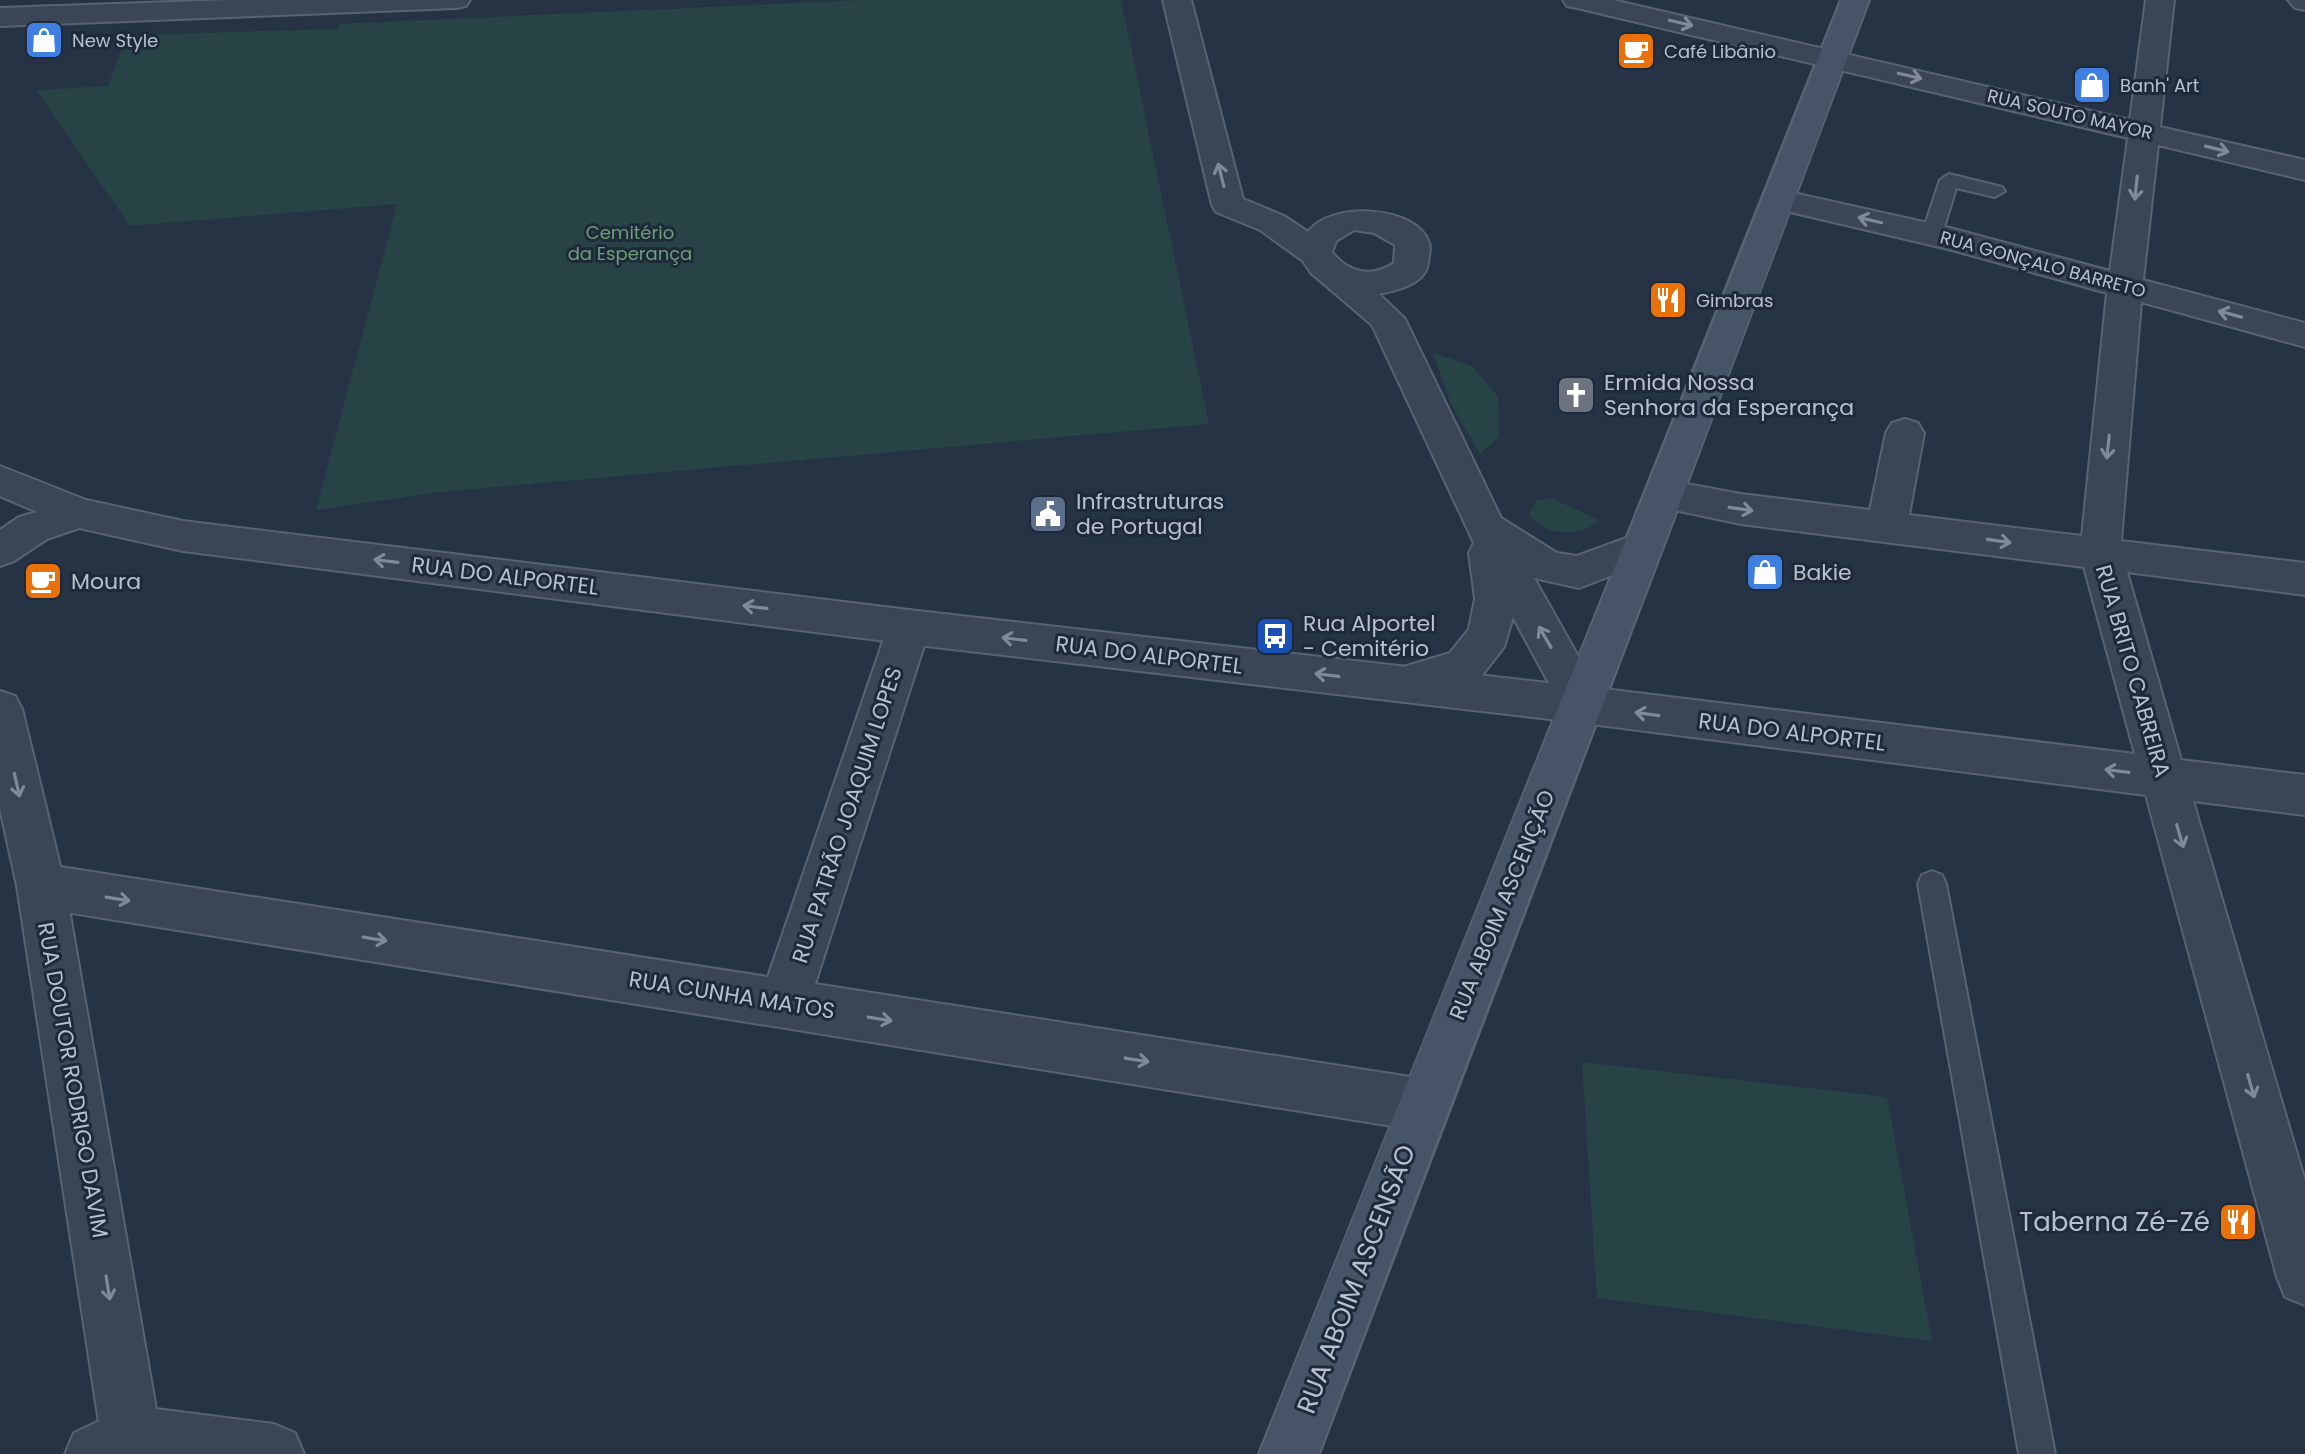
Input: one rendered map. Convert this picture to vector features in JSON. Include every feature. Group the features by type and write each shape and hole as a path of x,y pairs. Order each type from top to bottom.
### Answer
{"main road":[{"name":"RUA ABOIM ASCENÇÃO","path":"1423,1105 1583,705 1855,0"},
{"name":"RUA ABOIM ASCENSÃO","path":"1289,1454 1423,1105"}],"street":[{"path":"0,17 456,0"},
{"path":"1177,0 1228,205 1272,223 1315,253 1321,264 1387,319 1485,527 1583,705"},
{"path":"1577,0 1839,46"},
{"path":"1692,0 1806,26 1839,46"},
{"name":"RUA BRITO CABREIRA","path":"2160,0 2125,286 2102,511 2101,554 2305,1276"},
{"name":"RUA SOUTO MAYOR","path":"1839,46 2143,131 2305,170"},
{"name":"RUA GONÇALO BARRETO","path":"1780,200 1932,234 2305,335"},
{"path":"1272,223 1353,220 1382,223 1400,231 1413,244 1414,261 1387,319"},
{"path":"1315,253 1318,238 1330,226 1353,220"},
{"path":"1341,279 1362,284 1385,283 1401,276 1414,261"},
{"path":"1887,526 1905,433"},
{"name":"RUA DO ALPORTEL","path":"0,480 79,513 183,536 2305,795"},
{"path":"1665,495 1741,509 2305,579"},
{"path":"0,550 33,528 79,513"},
{"path":"1485,527 1548,567 1579,572 1643,547"},
{"path":"1405,684 1464,667 1489,635 1496,599 1485,527"},
{"name":"RUA PATRÃO JOAQUIM LOPES","path":"784,1004 909,627"},
{"name":"RUA DOUTOR RODRIGO DAVIM","path":"0,709 41,886 120,1448"},
{"name":"RUA CUNHA MATOS","path":"41,886 1423,1105"},
{"path":"120,1448 274,1454"}],"lane":[{"path":"1932,234 1949,180 1995,191"},
{"path":"1932,884 2037,1454"}],"green space":[{"name":"Cemitério da Esperança","path":"860,0 1121,0 1209,424 440,492 316,510 397,204 130,226 36,90 108,86 127,35 337,29 340,24"},
{"path":"1433,353 1472,366 1498,397 1499,437 1480,454 1451,404"},
{"path":"1551,498 1599,520 1573,532 1544,528 1529,515 1536,501"},
{"path":"1582,1062 1887,1097 1932,1341 1597,1298"}],"place":[{"name":"New Style","path":"44,40"},
{"name":"Café Libânio","path":"1636,51"},
{"name":"Banh' Art","path":"2092,85"},
{"name":"Gimbras","path":"1668,300"},
{"name":"Ermida Nossa Senhora da Esperança","path":"1576,395"},
{"name":"Infrastruturas de Portugal","path":"1048,514"},
{"name":"Bakie","path":"1765,572"},
{"name":"Moura","path":"43,581"},
{"name":"Rua Alportel - Cemitério","path":"1275,636"},
{"name":"Taberna Zé-Zé","path":"2238,1222"}]}
